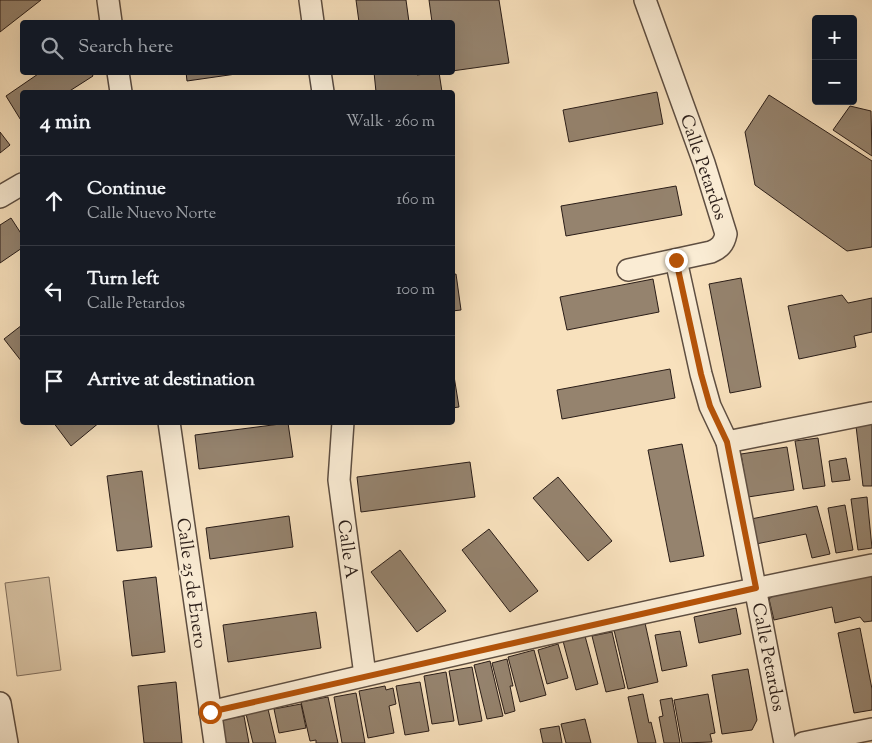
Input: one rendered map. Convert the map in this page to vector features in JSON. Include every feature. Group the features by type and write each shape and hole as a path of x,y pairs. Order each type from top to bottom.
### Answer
{"street":[{"path":"108,0 111,20"},
{"path":"310,0 313,20"},
{"name":"Calle Petardos","path":"645,0 704,164 726,234 725,241 720,248 676,260 701,374 710,406 727,442 785,743"},
{"path":"118,75 121,90"},
{"path":"320,75 323,90"},
{"path":"0,197 20,185"},
{"path":"628,270 676,260"},
{"path":"727,442 872,413"},
{"name":"Calle 25 de Enero","path":"169,425 215,743"},
{"name":"Calle A","path":"343,425 339,480 365,675"},
{"path":"210,712 365,675 756,588 872,565"},
{"path":"0,703 7,743"},
{"path":"803,743 872,729"}],"shaded area":[{"path":"49,577 61,670 17,676 5,583"}],"building":[{"path":"0,0 41,0 0,32"},
{"path":"356,0 406,0 409,20 359,20"},
{"path":"429,0 499,0 509,63 455,71 455,20 432,20"},
{"path":"37,75 93,76 71,90 20,90 20,119 6,96"},
{"path":"186,75 229,75 187,81"},
{"path":"374,75 439,75 442,90 376,90"},
{"path":"657,92 663,124 569,142 563,110"},
{"path":"769,95 872,161 872,247 847,251 755,185 745,132"},
{"path":"850,106 871,111 872,156 833,130"},
{"path":"0,132 10,145 0,153"},
{"path":"676,186 682,215 566,236 561,206"},
{"path":"11,218 20,232 20,249 0,263 0,225"},
{"path":"455,274 461,310 455,311"},
{"path":"741,278 761,387 730,393 709,284"},
{"path":"653,279 659,312 567,330 560,297"},
{"path":"842,295 848,303 872,298 872,332 854,336 856,347 799,359 788,306"},
{"path":"20,327 20,359 4,339"},
{"path":"670,369 675,398 562,419 557,390"},
{"path":"455,382 459,407 455,408"},
{"path":"872,424 872,486 863,486 856,426"},
{"path":"55,425 96,425 71,446"},
{"path":"272,425 288,425 293,457 199,469 195,435"},
{"path":"818,438 825,486 803,489 795,441"},
{"path":"682,444 704,556 670,562 648,450"},
{"path":"787,447 794,490 748,497 741,454"},
{"path":"846,458 850,480 832,482 829,461"},
{"path":"470,462 475,497 361,512 357,477"},
{"path":"142,471 152,547 117,551 107,476"},
{"path":"558,477 612,541 588,561 533,498"},
{"path":"867,497 872,548 858,550 851,499"},
{"path":"845,505 853,550 836,553 828,508"},
{"path":"817,506 830,554 812,558 806,534 756,544 751,519"},
{"path":"289,516 293,547 210,559 206,528"},
{"path":"489,529 538,591 510,612 462,550"},
{"path":"400,550 446,611 417,632 371,572"},
{"path":"872,576 872,621 864,622 860,617 835,623 832,607 774,620 769,599 774,595"},
{"path":"156,577 165,652 132,656 123,581"},
{"path":"736,608 741,634 699,643 694,617"},
{"path":"316,612 321,648 228,662 223,625"},
{"path":"645,623 658,682 628,689 614,630"},
{"path":"860,628 872,689 872,710 854,713 838,633"},
{"path":"680,631 687,666 662,671 655,635"},
{"path":"612,632 625,688 606,692 592,636"},
{"path":"585,636 598,684 576,690 563,641"},
{"path":"558,644 568,678 547,684 538,650"},
{"path":"534,650 546,695 520,702 508,657"},
{"path":"507,659 513,686 510,686 515,711 505,714 492,663"},
{"path":"490,661 503,716 487,719 474,665"},
{"path":"472,667 482,721 459,725 449,671"},
{"path":"748,669 757,720 752,730 722,734 712,675"},
{"path":"446,672 454,721 432,724 424,676"},
{"path":"176,682 182,743 144,743 138,686"},
{"path":"420,682 429,731 405,735 396,686"},
{"path":"385,686 386,690 393,688 396,704 389,706 394,733 368,738 359,691"},
{"path":"356,693 365,743 342,743 334,697"},
{"path":"643,694 649,723 651,722 656,743 638,743 628,697"},
{"path":"708,694 715,733 710,734 712,742 682,743 674,700"},
{"path":"328,697 338,743 316,743 316,740 310,741 301,702"},
{"path":"672,698 680,743 664,743 659,717 663,716 660,700"},
{"path":"301,704 306,728 279,733 274,709"},
{"path":"268,709 276,743 253,743 246,714"},
{"path":"244,716 249,743 224,743 219,720"},
{"path":"585,719 591,743 566,743 561,724"},
{"path":"559,726 562,743 543,743 540,729"}],"route":[{"path":"210,712 365,675 756,588 727,442 710,406 701,374 676,260"}]}
